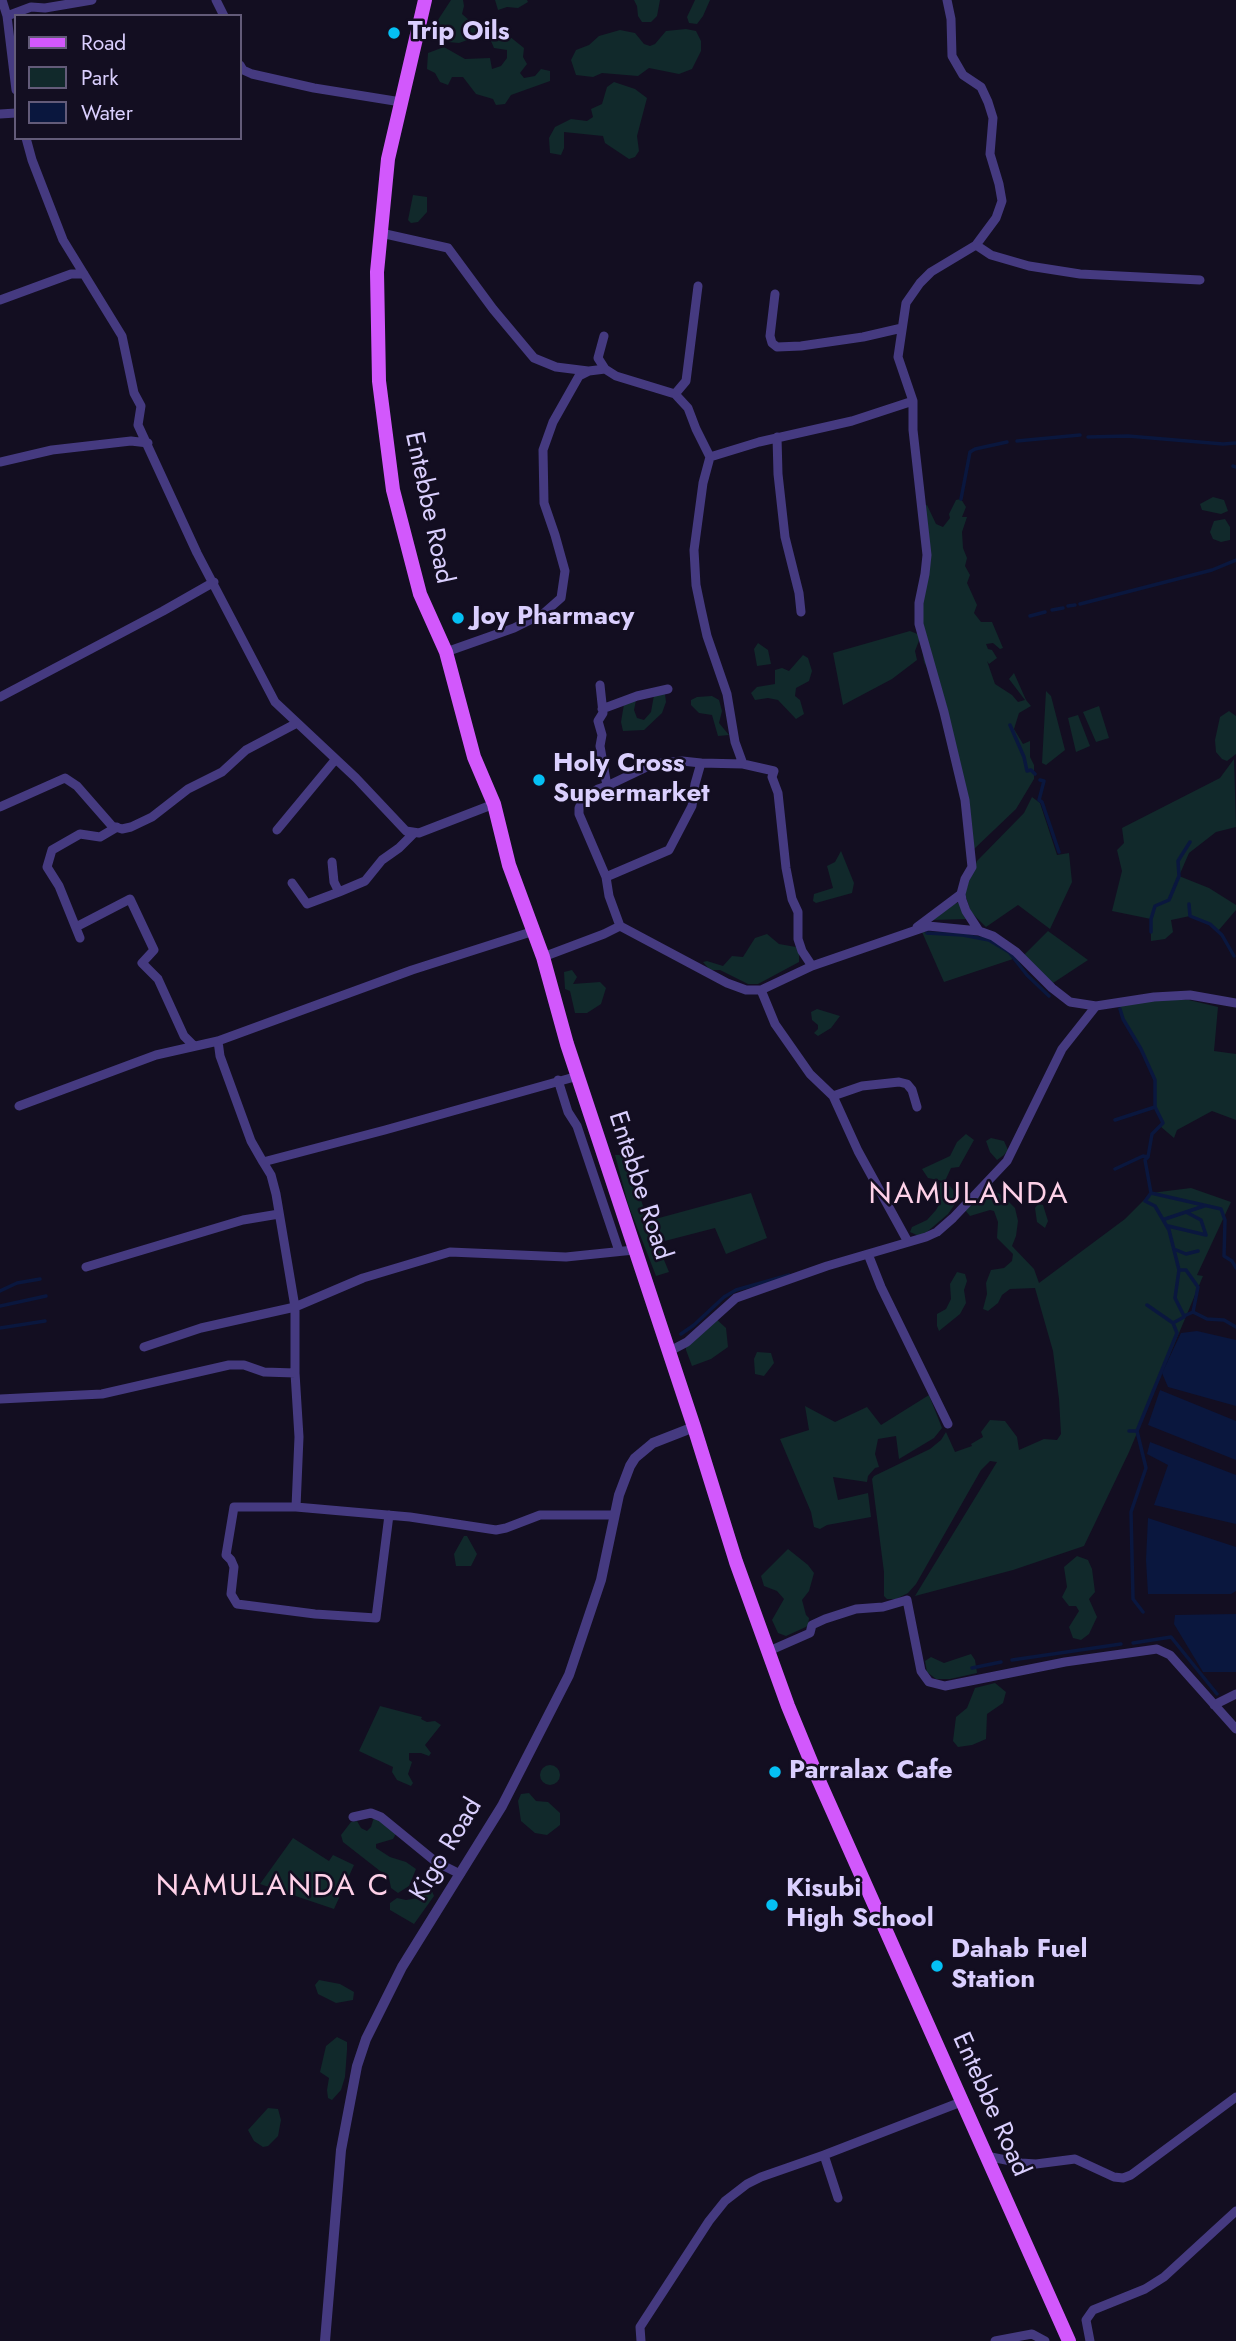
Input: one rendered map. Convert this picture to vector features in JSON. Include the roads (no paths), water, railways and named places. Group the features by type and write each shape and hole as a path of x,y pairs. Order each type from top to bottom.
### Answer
{"main road":[{"name":"Entebbe Road","path":"425,0 388,159 377,272 379,381 393,490 419,594 446,652 474,757 494,804 509,864 543,957 634,1250 736,1562 769,1651 816,1774 1069,2341"}],"street":[{"path":"2,0 7,16 14,74"},
{"path":"7,16 32,7 45,8 92,0"},
{"path":"947,0 951,19 952,56 963,75 981,87 993,118 990,154 999,184 1001,209 976,245 931,272 906,303 898,357 913,401 913,430 927,555 919,603 920,635 944,712 965,800 972,867 961,894 966,911 979,931"},
{"path":"242,68 252,74 314,88 401,102"},
{"path":"27,140 63,240 122,336 134,393 141,406 138,425 197,553 275,702 412,834 494,804"},
{"path":"381,233 448,248 534,358 556,367 589,371 605,369"},
{"path":"976,245 990,255 1051,270 1200,280"},
{"path":"0,300 71,274 84,274"},
{"path":"674,394 685,382 698,286"},
{"path":"775,294 771,337 772,343 777,347 863,337 902,328"},
{"path":"604,336 598,358 605,369 616,376 674,394 688,408 710,457 703,483 694,550 696,585 707,636 727,694 735,742 743,764"},
{"path":"446,652 514,628 544,613 561,598 565,570 544,503 543,450 547,435 575,381 589,371"},
{"path":"710,457 777,437 852,421 913,401"},
{"path":"777,437 785,537 801,612"},
{"path":"0,462 52,450 131,441 148,443"},
{"path":"0,697 214,582"},
{"path":"600,685 602,709 598,721 607,786"},
{"path":"602,709 637,696 668,689"},
{"path":"0,807 65,778 77,786 112,826 131,827 152,817 188,789 229,768 246,750 297,723"},
{"path":"278,830 335,760"},
{"path":"811,966 798,939 798,912 792,899 786,869 778,793 772,777 774,771 743,764 682,761 653,764 583,799 579,808 580,820 606,877 605,884 620,926 727,983 746,990 761,990 811,966 928,926 979,931 993,936 1016,952 1064,999 1076,1003 1096,1006 1178,995 1236,1003"},
{"path":"606,877 669,849 692,806 701,763"},
{"path":"80,938 59,886 47,867 52,850 80,834 100,837 117,827"},
{"path":"292,883 307,904 365,881 382,860 412,834"},
{"path":"332,862 338,892"},
{"path":"913,930 961,894"},
{"path":"76,927 130,899 154,950 142,963 158,979 184,1036 194,1046"},
{"path":"543,957 620,926"},
{"path":"19,1106 156,1055 218,1041 412,970 534,931"},
{"path":"761,990 778,1029 810,1074 833,1096 858,1150 908,1242"},
{"path":"668,1352 687,1342 736,1298 937,1232 1007,1161 1062,1049 1096,1006"},
{"path":"218,1041 220,1056 251,1141 271,1175 295,1307 299,1437 296,1507"},
{"path":"263,1162 578,1076"},
{"path":"558,1080 568,1112 577,1126 619,1251"},
{"path":"833,1096 862,1086 899,1082 907,1084 912,1090 917,1107"},
{"path":"577,1126 593,1122"},
{"path":"86,1267 243,1220 279,1214"},
{"path":"144,1347 201,1328 295,1307 363,1278 450,1252 559,1257 634,1250"},
{"path":"868,1254 881,1287 948,1424"},
{"path":"0,1399 102,1394 229,1365 244,1365 264,1372 295,1373"},
{"name":"Kigo Road","path":"325,2341 341,2150 357,2066 366,2039 391,1986 516,1780 569,1675 601,1580 619,1495 635,1458 653,1443 694,1427"},
{"path":"389,1515 376,1618 303,1613 237,1604 231,1594 234,1567 226,1555 234,1507 296,1507 389,1515 496,1530 540,1515 614,1515"},
{"path":"769,1651 810,1633 812,1625 825,1619 856,1609 883,1607 907,1600 921,1671 929,1682 945,1686 1065,1662 1157,1649 1170,1655 1236,1729"},
{"path":"1214,1705 1236,1694"},
{"path":"353,1817 371,1813 381,1817 436,1862 460,1874"},
{"path":"986,2156 1021,2164 1075,2159 1114,2177 1124,2178 1236,2097"},
{"path":"640,2341 640,2327 709,2221 725,2202 747,2184 961,2102"},
{"path":"824,2155 838,2198"},
{"path":"1090,2341 1086,2320 1093,2311 1145,2289 1164,2277 1236,2211"},
{"path":"995,2341 1032,2334 1045,2341"}],"water":[{"path":"1197,1331 1236,1340 1236,1406 1168,1387 1162,1373 1181,1333"},
{"path":"1160,1390 1236,1421 1236,1460 1148,1425"},
{"path":"1150,1442 1236,1475 1236,1524 1154,1505 1168,1465 1147,1454"},
{"path":"1148,1518 1236,1547 1236,1591 1231,1594 1148,1594"},
{"path":"1236,1614 1236,1672 1203,1672 1174,1624 1175,1615"}],"waterway":[{"path":"1017,441 1080,435"},
{"path":"1088,437 1128,436 1236,443"},
{"path":"961,499 970,452 1007,442"},
{"path":"1080,604 1212,570 1236,560"},
{"path":"1068,606 1075,605"},
{"path":"1052,610 1063,608"},
{"path":"1030,616 1045,612"},
{"path":"1010,725 1027,771 1031,770 1035,774"},
{"path":"1040,780 1044,781 1039,800 1059,852"},
{"path":"1151,932 1155,906 1169,900 1179,876 1178,861 1190,842"},
{"path":"1189,904 1190,916 1210,924 1222,935 1234,956"},
{"path":"927,933 989,940 1009,952 1027,975 1049,996"},
{"path":"1120,1009 1155,1080 1155,1107 1163,1123 1152,1134 1148,1157 1145,1160 1151,1193 1145,1201 1155,1206 1169,1230 1179,1270 1175,1298 1184,1316 1193,1312 1207,1319 1224,1320 1236,1327"},
{"path":"1115,1120 1155,1107"},
{"path":"1115,1169 1143,1156 1148,1157"},
{"path":"1151,1193 1221,1209 1225,1220 1224,1256 1232,1261 1236,1268"},
{"path":"1165,1219 1204,1206"},
{"path":"1186,1212 1201,1220 1206,1235"},
{"path":"1168,1226 1206,1235"},
{"path":"1174,1249 1186,1254 1198,1251"},
{"path":"1179,1270 1186,1270 1198,1287 1193,1312"},
{"path":"681,1334 736,1290 789,1275"},
{"path":"0,1291 17,1283 40,1279"},
{"path":"0,1306 46,1296"},
{"path":"1147,1305 1173,1323"},
{"path":"1129,1431 1137,1431 1177,1333 1173,1323 1184,1317"},
{"path":"0,1328 45,1321"},
{"path":"1137,1431 1146,1468 1131,1512 1133,1599 1143,1612"},
{"path":"1133,1643 1171,1637 1217,1694"},
{"path":"1012,1660 1121,1644"},
{"path":"972,1668 1001,1662"}],"place":[{"name":"Trip Oils","path":"394,33"},
{"name":"Joy Pharmacy","path":"458,618"},
{"name":"Holy Cross Supermarket","path":"539,780"},
{"name":"Parralax Cafe","path":"775,1772"},
{"name":"Kisubi High School","path":"772,1905"},
{"name":"Dahab Fuel Station","path":"937,1966"}],"district":[{"name":"NAMULANDA","path":"969,1196"},
{"name":"NAMULANDA C","path":"273,1888"}]}
